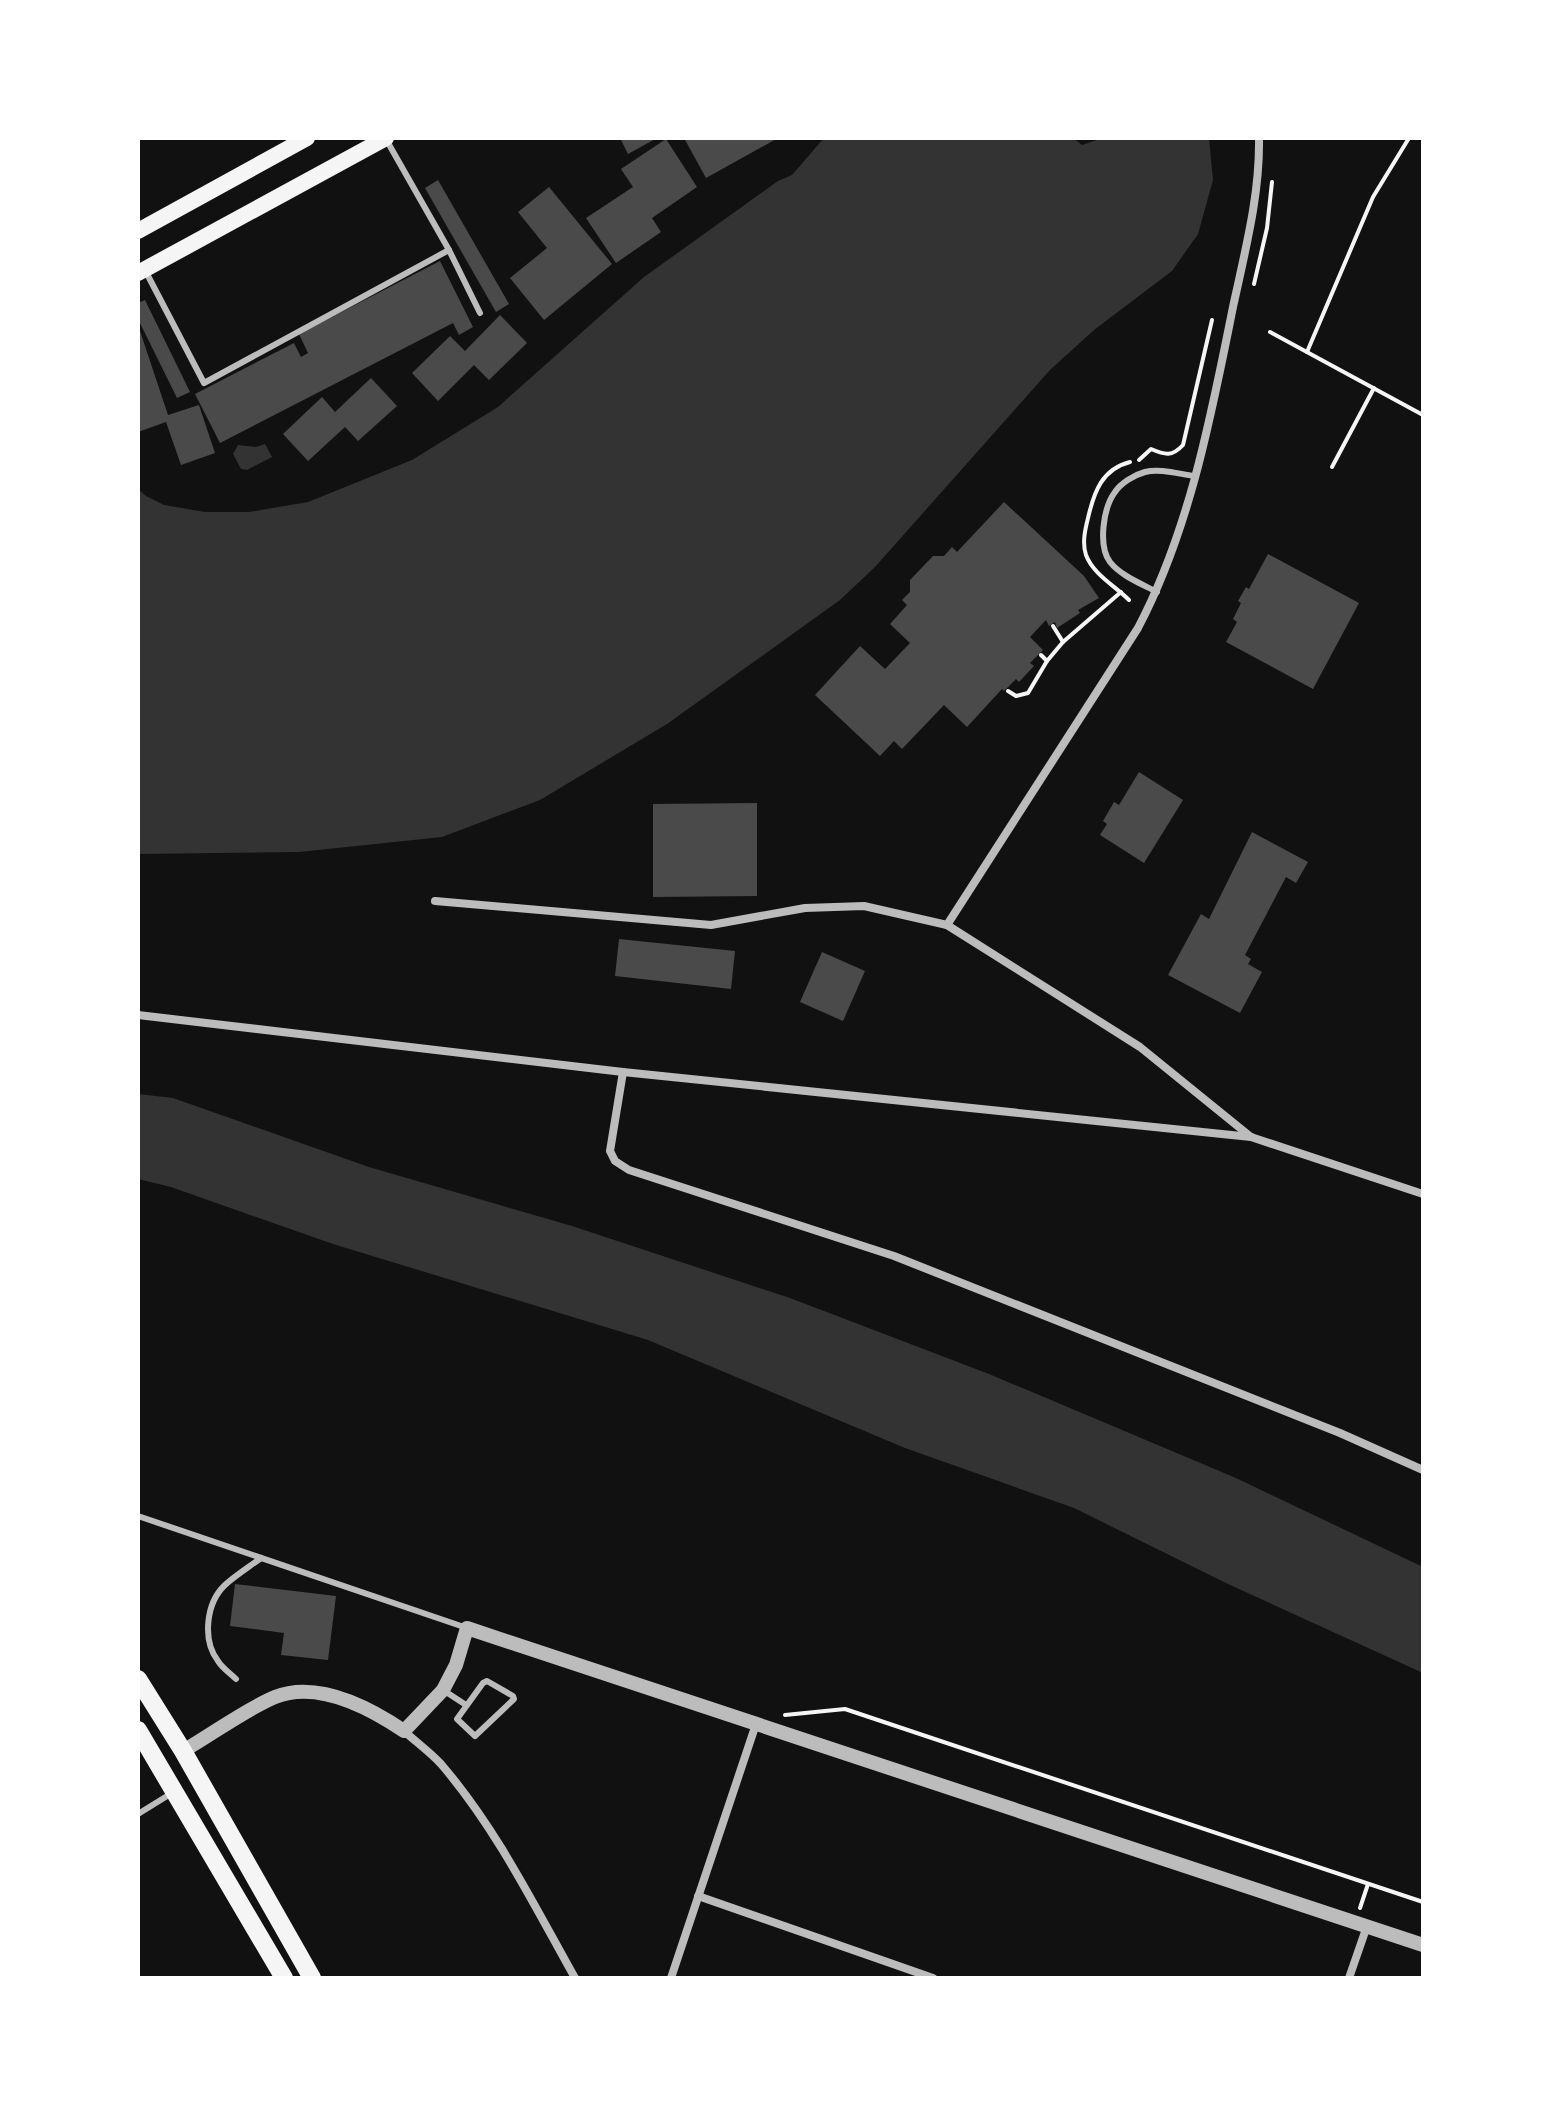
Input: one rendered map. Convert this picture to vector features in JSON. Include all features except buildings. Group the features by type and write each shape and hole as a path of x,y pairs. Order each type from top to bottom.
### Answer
{"main road":[{"path":"138,231 307,138"},
{"path":"141,271 385,138"},
{"path":"138,1679 183,1751 312,1978"},
{"path":"138,1730 284,1978"},
{"path":"246,1913 267,1899"}],"street":[{"path":"947,925 1138,628 1157,592 1179,536 1194,476 1258,189 1259,138"},
{"path":"435,901 711,925 805,908 864,906 947,925 1140,1047 1251,1137"},
{"path":"138,1015 623,1072 1251,1137 1423,1194"},
{"path":"623,1072 610,1151 615,1161 629,1170 894,1256 1340,1433 1423,1470"},
{"path":"404,1731 443,1690 456,1665 467,1628 1423,1945"},
{"path":"183,1751 276,1697 294,1693 323,1694 364,1707 404,1731 438,1761 477,1811 575,1978"},
{"path":"671,1978 756,1724"},
{"path":"698,1896 933,1978"},
{"path":"1349,1978 1361,1924"}],"lane":[{"path":"385,138 449,250 480,313"},
{"path":"141,271 204,383 449,250"},
{"path":"1157,592 1127,576 1110,562 1102,542 1103,526 1113,493 1127,480 1147,471 1194,476"},
{"path":"138,1516 467,1628"},
{"path":"236,1679 217,1660 209,1642 208,1622 214,1598 261,1558"},
{"path":"487,1681 513,1696 512,1703 475,1736 458,1721 466,1705 487,1681"},
{"path":"443,1690 466,1705"},
{"path":"138,1814 175,1791"}],"path":[{"path":"1307,352 1373,197 1409,138"},
{"path":"1270,332 1423,415"},
{"path":"1332,467 1374,388"},
{"path":"1008,691 1016,696 1028,693 1047,661 1063,642 1121,592"},
{"path":"1053,626 1063,642"},
{"path":"1041,655 1047,661"},
{"path":"756,1724 781,1715 845,1709 1423,1902"},
{"path":"1361,1924 1368,1884"}],"shaded area":[{"path":"824,138 1073,138 1082,145 1103,138 1209,138 1213,180 1198,234 1172,271 1094,330 1050,370 875,567 840,600 667,724 540,800 442,837 299,852 138,854 138,489 164,505 205,512 249,512 308,502 412,460 498,407 644,277 778,181 792,175"},
{"path":"265,444 272,457 247,470 241,469 233,454 238,445 256,447"},
{"path":"138,1094 173,1098 369,1167 572,1226 790,1298 989,1374 1236,1478 1423,1567 1423,1673 1228,1584 1074,1508 905,1448 648,1340 333,1244 171,1187 138,1179"}]}
